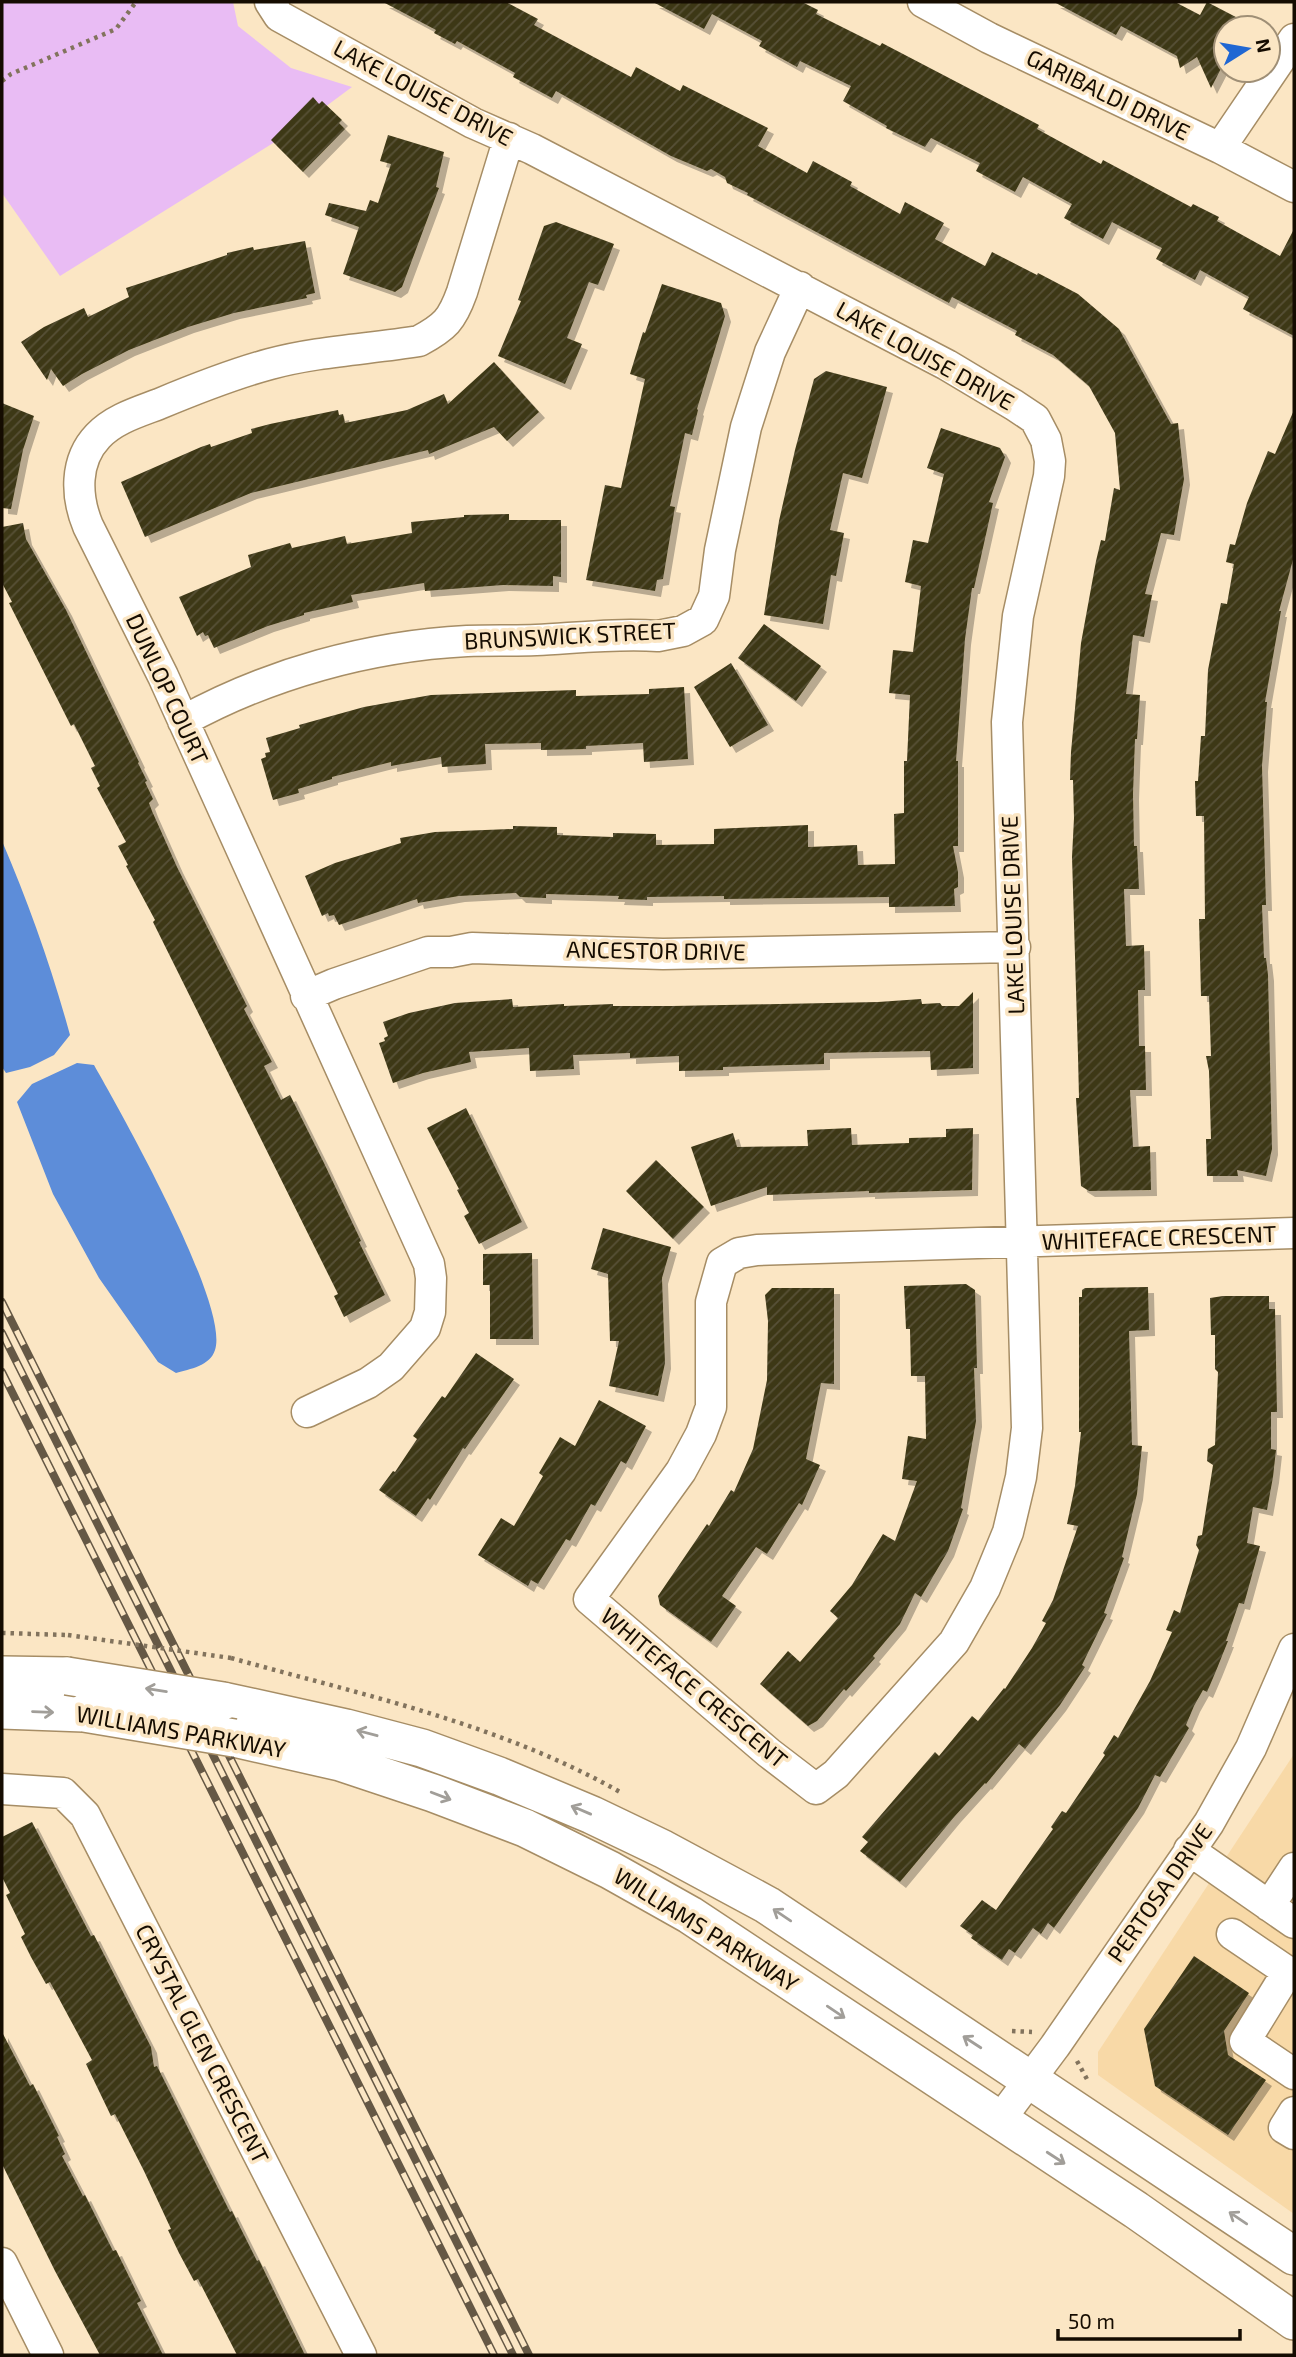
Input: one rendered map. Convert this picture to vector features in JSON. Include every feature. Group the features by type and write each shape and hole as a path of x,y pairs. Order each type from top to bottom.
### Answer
{"main road":[{"name":"WILLIAMS PARKWAY","path":"2,1675 67,1676 223,1702 346,1728 422,1748 499,1776 592,1815 663,1849 767,1905 1294,2256"},
{"name":"WILLIAMS PARKWAY","path":"2,1710 83,1713 234,1738 340,1762 525,1828 610,1870 690,1915 1136,2210 1294,2321"}],"street":[{"name":"LAKE LOUISE DRIVE","path":"270,2 279,16 473,123 509,138 800,287 947,365 1035,419 1046,440 1050,461 1049,477 1018,615 1009,688 1007,740 1023,1243"},
{"name":"GARIBALDI DRIVE","path":"923,2 1001,44 1220,148 1294,187"},
{"path":"1220,148 1294,39"},
{"name":"DUNLOP COURT","path":"307,1412 368,1382 391,1367 425,1328 430,1312 429,1264 163,676 81,509 79,476 98,435 117,421 183,394 271,363 419,341 439,330 455,312 509,138"},
{"name":"BRUNSWICK STREET","path":"183,721 213,704 261,685 364,655 465,641 658,636 683,631 703,620 714,596 720,550 746,427 770,352 800,287"},
{"name":"ANCESTOR DRIVE","path":"306,996 429,952 472,948 663,954 1015,947"},
{"name":"WHITEFACE CRESCENT","path":"1023,1243 1027,1428 1021,1477 1008,1531 985,1588 954,1642 836,1774 816,1789 769,1753 589,1599 681,1471 701,1434 711,1407 711,1303 722,1263 739,1253 757,1250 1294,1233"},
{"name":"PERTOSA DRIVE","path":"999,2121 1055,2046 1209,1822 1251,1748 1294,1649"},
{"name":"CRYSTAL GLEN CRESCENT","path":"2,1789 63,1793 85,1815 361,2355"},
{"path":"1189,1850 1294,1923"},
{"path":"1269,1906 1294,1868"},
{"path":"1231,1934 1291,1973 1245,2041 1294,2074"},
{"path":"1294,2112 1284,2128 1294,2134"},
{"path":"2,2263 48,2355"}],"path":[{"path":"2,81 11,74 116,29 135,2"},
{"path":"2,1633 68,1635 231,1658"}],"shaded area":[{"path":"2,2 233,2 238,26 291,68 352,87 294,130 60,276 2,193"},
{"path":"1294,1754 1294,2214 1098,2075 1098,2052"}],"water":[{"path":"2,841 39,937 70,1035 54,1055 30,1067 6,1073 2,1067"},
{"path":"77,1063 94,1065 148,1164 190,1252 206,1293 215,1327 215,1350 209,1360 199,1366 176,1373 158,1362 99,1278 53,1194 17,1102 32,1084"}],"building":[{"path":"383,2 506,2 538,19 534,25 631,77 636,67 680,91 683,85 768,128 758,146 807,173 813,161 852,182 850,186 900,214 905,202 944,223 935,239 985,266 992,252 1037,275 1038,273 1078,294 1119,329 1171,424 1178,423 1184,479 1174,535 1161,533 1145,594 1152,595 1144,637 1133,635 1126,694 1140,695 1133,794 1134,846 1137,846 1139,889 1124,889 1126,946 1144,945 1145,990 1138,990 1139,1046 1145,1046 1146,1090 1130,1090 1133,1147 1150,1146 1151,1190 1089,1191 1081,1186 1076,1098 1079,1098 1071,752 1081,643 1096,561 1101,540 1105,541 1114,488 1120,490 1115,433 1089,386 1053,355 1015,335 1017,331 952,297 949,303 747,195 748,193 727,183 725,177 711,169 707,171 671,156 556,91 552,98 513,77 515,73 457,41 455,44 434,33 436,30"},
{"path":"653,2 802,2 818,10 816,14 880,46 882,43 1039,125 1037,129 1101,164 1103,160 1191,207 1193,204 1219,217 1217,221 1280,256 1294,229 1294,336 1243,309 1249,297 1200,270 1195,280 1156,259 1162,248 1112,222 1103,239 1064,218 1072,204 1023,177 1015,192 976,171 980,163 931,138 925,147 886,128 887,126 843,101 851,86 800,61 797,67 759,46 762,41 712,14 704,29"},
{"path":"1054,2 1175,2 1200,15 1207,2 1230,14 1212,14 1211,88 1197,57 1180,68 1177,56 1121,26 1116,35"},
{"path":"313,97 319,104 322,101 342,120 339,123 345,129 303,172 271,140"},
{"path":"388,135 444,152 436,187 439,188 402,287 395,292 343,274 359,227 325,215 329,203 366,211 370,200 378,203 391,164 380,161"},
{"path":"556,222 614,244 598,285 589,282 567,338 582,344 565,384 498,356 521,301 518,300 544,226"},
{"path":"305,241 315,293 306,295 307,298 234,313 188,327 129,350 63,386 51,369 47,380 21,342 44,327 84,308 88,317 129,297 126,288 227,253"},
{"path":"662,284 721,303 725,316 697,409 692,435 685,433 670,506 675,507 663,579 657,580 655,591 586,580 605,485 621,488 645,379 630,374"},
{"path":"494,362 539,412 507,441 494,427 429,454 428,450 251,493 145,537 121,482 201,447 210,444 211,447 252,433 251,429 270,424 338,410 339,415 343,414 345,423 407,410 444,394 448,404"},
{"path":"826,371 887,387 862,478 843,473 830,530 844,533 836,576 831,575 823,624 764,615 779,521 795,450 814,379"},
{"path":"2,403 34,416 23,450 11,509 2,508"},
{"path":"1294,410 1294,556 1279,611 1265,702 1262,766 1266,905 1262,905 1264,958 1268,975 1272,1149 1266,1176 1237,1170 1238,1176 1207,1176 1206,1139 1211,1139 1206,1056 1211,1056 1209,996 1201,996 1199,919 1205,919 1204,816 1196,816 1195,781 1198,781 1201,736 1205,736 1208,670 1221,603 1227,604 1234,564 1226,562 1230,544 1235,545 1247,503 1268,451 1275,454"},
{"path":"941,428 1000,448 1005,457 989,502 993,503 972,588 965,639 956,761 958,846 953,846 958,887 954,889 955,906 889,907 889,897 724,899 724,896 647,897 647,900 618,899 619,896 546,894 546,898 520,897 516,893 459,896 418,903 417,899 339,925 334,915 329,916 328,913 322,916 305,876 335,863 401,843 400,838 435,832 513,829 513,826 557,827 557,835 613,837 613,833 656,834 656,845 714,844 714,829 808,825 808,847 857,845 858,865 895,864 894,814 904,813 904,761 907,761 910,695 889,693 893,650 913,652 921,586 905,582 913,540 928,543 944,474 927,468"},
{"path":"509,514 509,520 561,520 561,577 553,576 553,586 503,585 425,591 424,583 351,595 353,602 304,613 214,648 208,635 205,636 203,632 197,636 179,597 251,567 248,555 290,543 292,548 345,536 347,544 412,533 411,522 464,515"},
{"path":"23,523 26,539 66,610 139,762 153,799 149,803 152,811 247,1006 244,1009 272,1062 264,1066 281,1100 290,1095 385,1295 344,1317 334,1296 338,1294 126,866 128,865 118,846 126,842 97,788 100,786 91,768 95,766 74,724 71,726 9,603 12,602 2,583 2,527"},
{"path":"764,624 821,666 796,701 738,658"},
{"path":"731,663 768,725 730,747 694,687"},
{"path":"684,687 688,759 644,762 643,743 541,750 541,743 485,744 486,764 442,767 441,757 391,766 391,762 332,777 298,789 299,793 273,800 261,759 266,757 265,753 270,752 266,738 300,728 299,725 364,707 431,695 576,690 576,696 649,694 649,689"},
{"path":"973,992 973,1068 931,1070 930,1051 824,1053 824,1064 679,1071 679,1056 630,1058 630,1053 573,1055 574,1069 530,1071 529,1048 469,1052 471,1062 393,1083 379,1043 385,1041 384,1038 388,1036 383,1022 455,1003 512,999 513,1007 564,1004 672,1006 921,999 922,1004 959,1006"},
{"path":"466,1108 522,1222 479,1244 464,1216 469,1213 457,1190 459,1189 427,1128"},
{"path":"851,1128 852,1145 909,1143 909,1138 946,1137 946,1129 973,1128 972,1190 767,1195 767,1187 711,1206 691,1147 733,1133 737,1147 808,1146 807,1130"},
{"path":"656,1160 704,1207 673,1239 626,1191"},
{"path":"603,1228 671,1247 662,1278 665,1363 658,1396 609,1386 619,1341 610,1341 608,1274 591,1269"},
{"path":"532,1253 533,1339 490,1339 490,1285 483,1285 483,1254"},
{"path":"966,1284 975,1290 976,1421 961,1508 963,1509 948,1551 921,1597 915,1593 900,1624 873,1656 875,1658 817,1721 808,1726 760,1684 788,1651 800,1662 838,1618 830,1611 852,1585 883,1534 895,1541 917,1481 902,1479 908,1436 926,1439 925,1376 911,1376 910,1329 906,1329 904,1286"},
{"path":"1148,1287 1149,1330 1129,1331 1132,1445 1142,1446 1137,1494 1122,1557 1124,1558 1104,1613 1107,1614 1082,1665 1085,1667 1060,1705 1025,1749 1019,1744 900,1882 860,1851 868,1842 862,1837 935,1752 939,1756 972,1716 978,1721 1005,1689 1046,1623 1042,1621 1053,1600 1078,1526 1067,1524 1075,1486 1081,1432 1079,1297 1082,1297 1082,1290 1085,1288"},
{"path":"772,1288 834,1288 834,1384 821,1383 806,1459 820,1465 802,1505 799,1503 767,1554 756,1547 722,1596 736,1606 711,1642 660,1605 658,1596 707,1524 709,1526 731,1490 734,1492 753,1449 767,1380 768,1321 765,1295"},
{"path":"1269,1296 1269,1309 1275,1309 1277,1412 1271,1412 1271,1449 1276,1450 1267,1510 1253,1507 1247,1543 1260,1546 1244,1604 1239,1603 1228,1641 1207,1692 1203,1690 1194,1706 1186,1725 1189,1728 1160,1777 1155,1775 1138,1808 1054,1928 1048,1923 1041,1934 1033,1928 1015,1953 1009,1949 1002,1960 971,1938 973,1935 960,1926 982,1900 996,1910 1053,1829 1051,1827 1062,1811 1066,1813 1105,1755 1103,1753 1114,1735 1118,1738 1150,1681 1172,1632 1166,1630 1174,1610 1180,1613 1199,1550 1196,1545 1198,1536 1202,1535 1213,1465 1207,1461 1208,1449 1215,1445 1218,1372 1215,1369 1215,1335 1211,1335 1210,1298"},
{"path":"476,1353 514,1379 416,1516 379,1490 417,1439 413,1436 442,1396 445,1398"},
{"path":"599,1400 646,1426 626,1464 621,1461 595,1506 591,1504 570,1541 566,1539 538,1584 531,1580 528,1586 478,1555 501,1518 514,1526 543,1476 539,1473 560,1437 575,1446"},
{"path":"32,1822 91,1936 94,1935 151,2047 154,2067 157,2066 230,2212 232,2211 257,2261 259,2260 305,2355 237,2355 198,2279 194,2281 179,2253 144,2171 115,2114 111,2116 86,2064 92,2060 50,1982 46,1984 31,1957 21,1937 25,1934 6,1895 10,1893 2,1877 2,1837"},
{"path":"1194,1956 1249,1993 1224,2031 1228,2055 1266,2080 1228,2135 1155,2086 1144,2029"},
{"path":"2,2032 30,2086 33,2084 59,2136 57,2137 65,2154 62,2156 113,2251 116,2250 141,2301 137,2303 163,2355 100,2355 55,2271 2,2164"}],"railway":[{"path":"2,1302 529,2355"},
{"path":"2,1333 513,2355"},
{"path":"2,1372 494,2355"}]}
